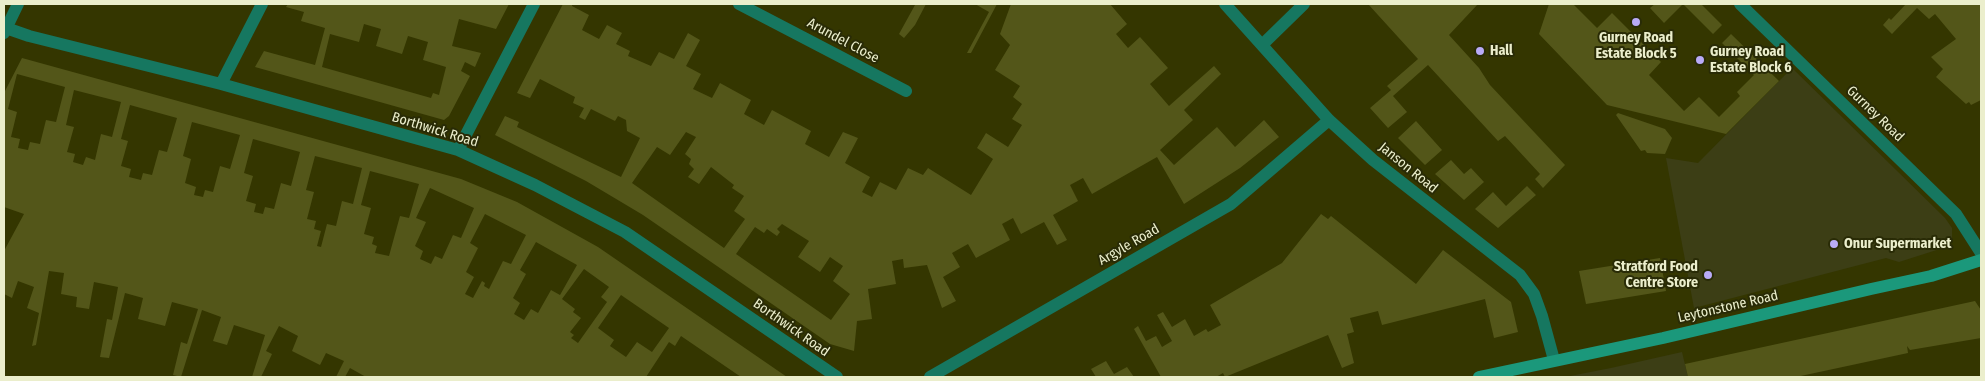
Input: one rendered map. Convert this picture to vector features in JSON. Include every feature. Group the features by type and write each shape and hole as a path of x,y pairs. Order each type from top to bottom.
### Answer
{"street":[{"path":"5,31 18,4"},
{"path":"221,84 262,4"},
{"path":"458,150 534,4"},
{"name":"Arundel Close","path":"739,4 906,91"},
{"name":"Janson Road","path":"1225,4 1329,120 1373,160 1520,275 1534,294 1554,360"},
{"path":"1262,45 1304,4"},
{"name":"Gurney Road","path":"1740,4 1956,214 1981,253"},
{"name":"Borthwick Road","path":"5,31 221,84 458,150 535,185 625,232 837,377"},
{"name":"Argyle Road","path":"930,377 1231,204 1329,120"},
{"name":"Leytonstone Road","path":"1479,377 1505,374 1554,360 1663,338 1888,286 1930,276 1981,260"}],"shaded area":[{"path":"288,4 509,4 496,29 459,19 452,46 481,53 475,67 465,62 461,71 470,76 449,116 444,120 255,67 264,51 315,65 325,28 301,21 304,12 286,7","holes":["364,24 381,29 376,46 402,54 408,36 428,42 423,60 446,67 439,95 433,93 431,98 322,67 330,34 359,42"]},
{"path":"563,4 572,4 572,6 589,15 582,30 599,39 607,25 622,33 616,44 630,51 628,56 651,66 659,52 674,59 688,33 700,40 686,66 701,74 693,89 712,98 720,83 751,100 744,114 764,125 772,110 811,131 805,144 829,157 843,132 858,138 845,163 870,177 862,192 872,197 880,182 896,190 908,168 923,175 928,168 971,195 993,159 977,148 986,133 1008,147 1022,125 1012,119 1022,104 1013,97 1020,86 995,70 1010,45 1000,34 1011,4 1110,4 1127,24 1116,34 1128,48 1140,37 1168,68 1150,84 1169,106 1214,66 1221,74 1184,110 1193,120 1160,150 1174,165 1217,127 1235,147 1264,120 1279,137 1240,168 1184,204 1157,157 1092,194 1083,178 1070,185 1078,201 1053,215 1067,240 1057,245 1044,222 1021,234 1013,218 1002,224 1010,240 976,258 968,244 952,253 960,267 943,277 956,301 942,308 927,265 904,268 903,259 892,261 896,284 868,289 872,319 857,321 854,351 830,344 643,215 586,181 495,135 505,116 519,122 517,127 621,177 640,138 627,131 626,120 618,116 615,121 591,109 585,120 579,117 584,108 573,103 575,97 540,79 530,98 517,93","holes":["686,132 696,137 685,154 691,159 689,164 694,169 688,177 699,184 711,167 734,185 732,188 744,196 734,211 745,219 724,248 632,183 657,147 670,155","782,224 809,241 798,257 820,272 830,257 843,266 833,281 850,294 831,320 736,254 755,227 764,233 767,229 777,236 780,232 777,229"]},
{"path":"913,4 926,4 915,25 904,38 899,34 915,5"},
{"path":"975,4 997,4 971,53 967,53 989,12"},
{"path":"1368,4 1478,4 1449,35 1479,68 1490,85 1565,165 1543,188 1535,179 1540,174 1505,136 1498,141 1428,65 1393,96 1407,112 1388,128 1370,108 1391,90 1387,86 1418,59"},
{"path":"1549,4 1573,4 1597,28 1612,13 1661,62 1649,75 1684,111 1699,97 1719,117 1740,96 1737,92 1754,75 1722,43 1731,34 1779,81 1726,134 1607,105 1539,34"},
{"path":"1655,4 1683,4 1664,23 1650,8"},
{"path":"1683,4 1701,4 1722,25 1713,34"},
{"path":"1906,4 1981,4 1981,100 1971,105 1969,102 1966,104 1936,77 1943,69 1931,57 1956,39 1935,14 1929,19 1917,8 1892,34 1883,25 1889,18 1891,20"},
{"path":"22,58 461,179 517,202 598,247 787,377 741,377 681,336 675,346 669,342 646,377 366,377 350,368 345,377 336,377 344,361 326,353 320,365 292,351 298,336 279,326 266,351 272,354 261,377 252,377 265,335 234,325 227,345 213,341 221,317 202,310 181,377 173,375 181,342 187,344 198,309 172,302 165,326 138,319 143,298 125,293 109,358 100,357 107,319 112,320 118,287 94,282 89,309 76,307 77,297 61,294 64,273 49,271 36,345 32,346 39,313 27,308 34,287 18,281 12,298 4,294 4,251 24,214 4,207 4,93","holes":["17,74 65,87 56,122 46,120 40,144 30,142 28,150 18,148 20,139 11,137 17,112 8,109","74,90 121,102 112,137 101,134 95,160 86,157 83,165 73,162 75,154 67,152 74,127 66,125","130,105 177,118 167,152 159,150 152,175 143,173 141,180 129,177 131,169 121,166 128,141 121,139","192,122 240,135 230,169 220,166 213,192 205,190 203,197 194,195 196,187 185,183 191,159 183,156","253,139 300,152 291,186 281,183 274,209 265,207 263,214 254,212 256,204 246,201 253,176 244,173","315,156 362,168 353,204 342,201 336,226 327,224 321,247 317,246 321,231 314,229 316,221 307,219 314,192 306,190","370,171 419,184 409,218 400,216 389,256 375,253 377,246 372,244 374,237 364,234 371,208 361,205","430,188 474,208 461,238 453,235 442,259 435,256 431,264 420,259 423,251 415,246 426,222 416,218","485,214 526,235 511,264 503,261 489,289 484,286 485,283 482,281 473,298 465,294 474,277 466,272 478,248 470,243","536,242 577,265 560,295 551,290 538,313 531,309 524,320 514,314 520,303 513,298 526,274 520,270","584,269 609,287 601,297 607,302 578,343 571,338 574,335 570,332 581,318 573,312 575,309 562,299","621,295 669,328 652,352 637,342 626,357 610,346 614,340 598,328"]},
{"path":"1792,68 1945,218 1952,228 1952,239 1946,247 1899,262 1886,258 1694,308 1666,158 1698,163"},
{"path":"1618,113 1665,129 1672,138 1665,154 1641,151 1616,115"},
{"path":"1416,121 1442,150 1425,165 1398,138"},
{"path":"1451,160 1464,174 1471,168 1484,182 1464,200 1435,174"},
{"path":"1527,186 1536,195 1498,228 1475,209 1493,192 1506,206"},
{"path":"1321,214 1328,219 1331,216 1416,284 1443,250 1511,302 1518,332 1494,338 1485,299 1382,325 1378,311 1350,318 1354,332 1347,334 1354,363 1342,368 1328,335 1225,377 1223,373 1216,377 1161,377 1134,329 1138,326 1146,341 1156,336 1162,347 1172,341 1157,315 1163,312 1172,327 1185,319 1194,336 1206,329 1208,332 1221,325 1210,305 1282,263"},
{"path":"1660,258 1666,291 1586,304 1579,271"},
{"path":"1975,301 1981,310 1981,338 1910,350 1907,346 1908,353 1796,377 1688,377 1685,364"},
{"path":"1682,352 1688,377 1565,377 1611,368"},
{"path":"1106,361 1114,374 1127,367 1134,377 1096,377 1091,369"}],"place":[{"name":"Gurney Road Estate Block 5","path":"1636,22"},
{"name":"Hall","path":"1480,51"},
{"name":"Gurney Road Estate Block 6","path":"1700,60"},
{"name":"Onur Supermarket","path":"1834,244"},
{"name":"Stratford Food Centre Store","path":"1708,275"}]}
